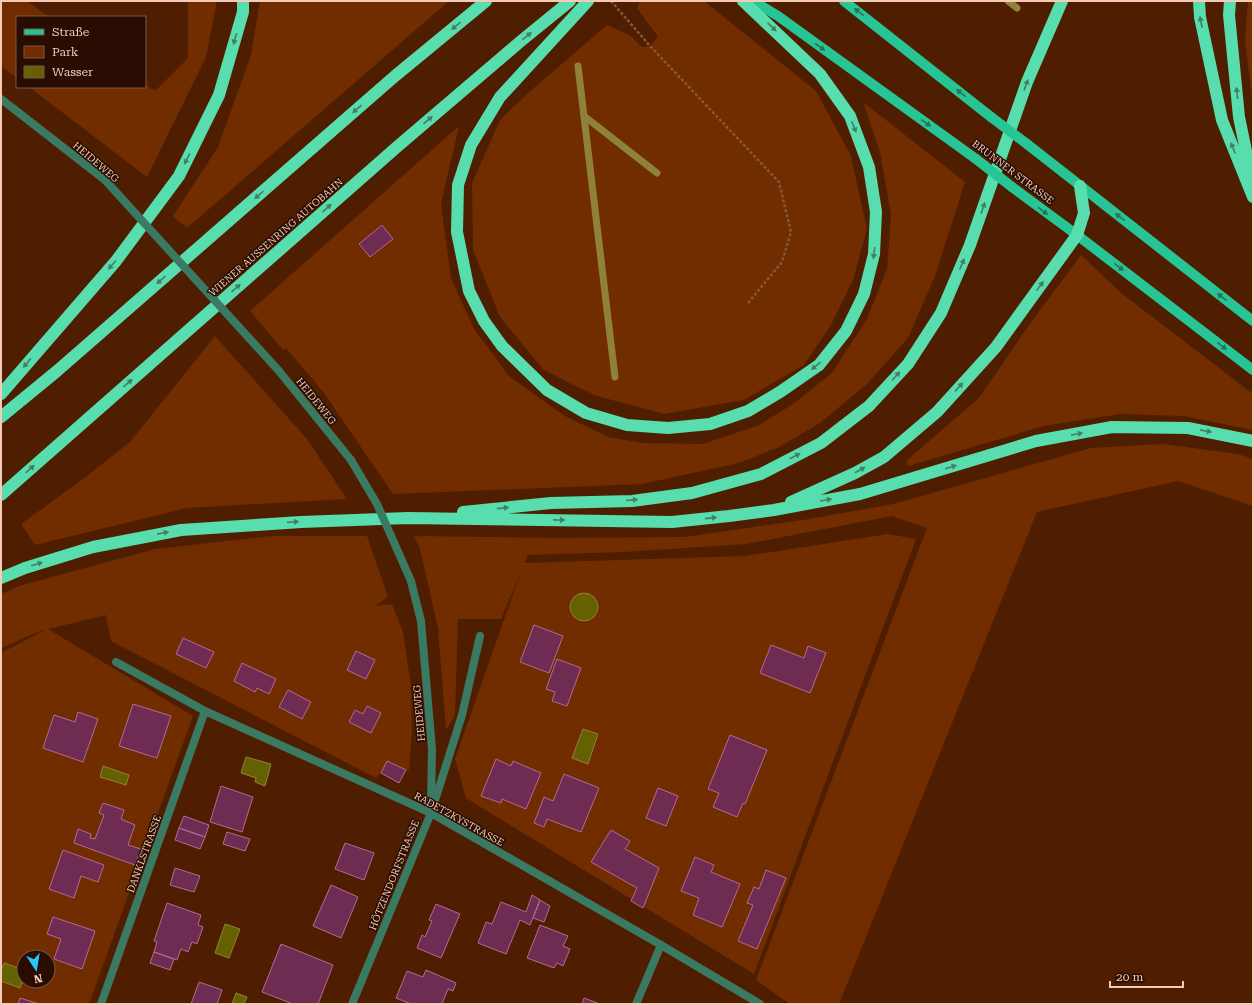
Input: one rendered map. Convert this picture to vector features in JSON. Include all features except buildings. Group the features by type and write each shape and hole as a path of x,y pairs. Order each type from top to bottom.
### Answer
{"highway":[{"path":"1,394 116,261 179,176 219,95 243,12 243,1"},
{"path":"1,417 63,366 395,76 486,1"},
{"name":"WIENER AUSSENRING AUTOBAHN","path":"1,495 392,151 521,40 570,1"},
{"path":"588,1 500,97 471,145 458,185 457,232 469,291 484,321 502,346 546,390 586,413 627,425 668,428 710,424 748,412 819,365 846,331 864,294 874,254 876,212 869,166 850,116 820,74 743,1"},
{"path":"408,518 551,503 632,501 692,493 761,474 820,443 870,406 908,364 941,313 970,245 1027,82 1062,1"},
{"path":"1199,1 1200,18 1222,120 1253,197"},
{"path":"1230,1 1229,15 1239,117 1253,187"},
{"path":"774,510 855,473 884,457 937,412 996,347 1077,235 1084,213 1080,186"},
{"path":"1,578 25,568 94,547 181,530 301,522 408,518 672,522 774,510 860,494 1036,442 1112,427 1188,428 1253,441"}],"main road":[{"name":"BRUNNER STRASSE","path":"753,1 778,16 976,159 1253,370"},
{"path":"844,1 1253,322"}],"street":[{"name":"HEIDEWEG","path":"1,99 105,180 279,371 350,460 377,504 411,581 421,621 432,749 431,813"},
{"name":"HÖTZENDORFSTRASSE","path":"352,1004 431,813 462,715 480,636"},
{"name":"RADETZKYSTRASSE","path":"116,662 205,711 431,813 661,945 760,1004"},
{"name":"DANKLSTRASSE","path":"101,1004 205,711"},
{"path":"636,1004 661,945"}],"path":[{"path":"611,1 650,46 779,182 791,232 782,262 748,303"}],"green space":[{"path":"1,1 27,1 48,16 16,16 16,77 1,66"},
{"path":"188,1 217,1 206,57 147,177 30,88 146,88 146,85 155,91 188,58"},
{"path":"260,1 449,1 187,228 173,216 218,147 251,55"},
{"path":"640,1 704,1 816,91 851,156 867,229 853,280 831,325 804,365 744,400 664,414 597,396 543,369 500,317 473,250 472,183 500,120 528,93 607,25 630,35 642,47 650,46 658,37 637,8"},
{"path":"1248,1 1253,1 1253,106 1245,40"},
{"path":"863,102 965,182 935,276 908,338 867,384 820,423 779,447 739,463 642,484 393,494 324,393 286,348 283,350 250,311 459,126 441,204 451,278 474,329 509,376 563,415 608,437 643,443 703,444 757,426 793,404 832,373 867,319 887,269 891,215 880,152"},
{"path":"1081,255 1120,292 1253,394 1253,430 1183,416 1120,414 1044,426 908,466 906,461 979,398 1029,325"},
{"path":"215,336 307,439 347,499 187,508 35,545 21,524 83,479 130,442"},
{"path":"1163,444 1238,454 1253,459 1253,506 1178,481 1037,512 839,1004 790,1004 756,980 927,528 892,516 746,544 624,552 528,555 524,563 745,556 888,534 916,539 754,974 466,798 455,759 520,574 501,619 458,619 455,715 446,730 438,628 420,549 414,536 554,538 684,537 809,519 893,504 1091,448"},
{"path":"272,536 367,536 388,597 375,606 392,604 403,632 411,686 412,732 409,770 387,761 381,773 376,778 111,641 106,615 48,629 193,716 89,1004 1,1004 1,653 45,630 1,648 1,594 19,586 155,549"}],"water":[{"path":"584,593 594,597 598,607 594,617 584,621 574,617 570,607 574,597"},
{"path":"583,729 598,734 588,764 572,758"},
{"path":"246,757 271,764 265,786 255,782 256,778 241,773"},
{"path":"103,766 129,775 126,785 100,777"},
{"path":"225,924 240,929 229,958 215,953"},
{"path":"4,963 16,967 16,987 1,981 1,971"},
{"path":"236,993 247,997 244,1004 232,1004"}],"waterway":[{"path":"1008,1 1017,8"},
{"path":"578,66 615,377"},
{"path":"584,116 657,173"}]}
